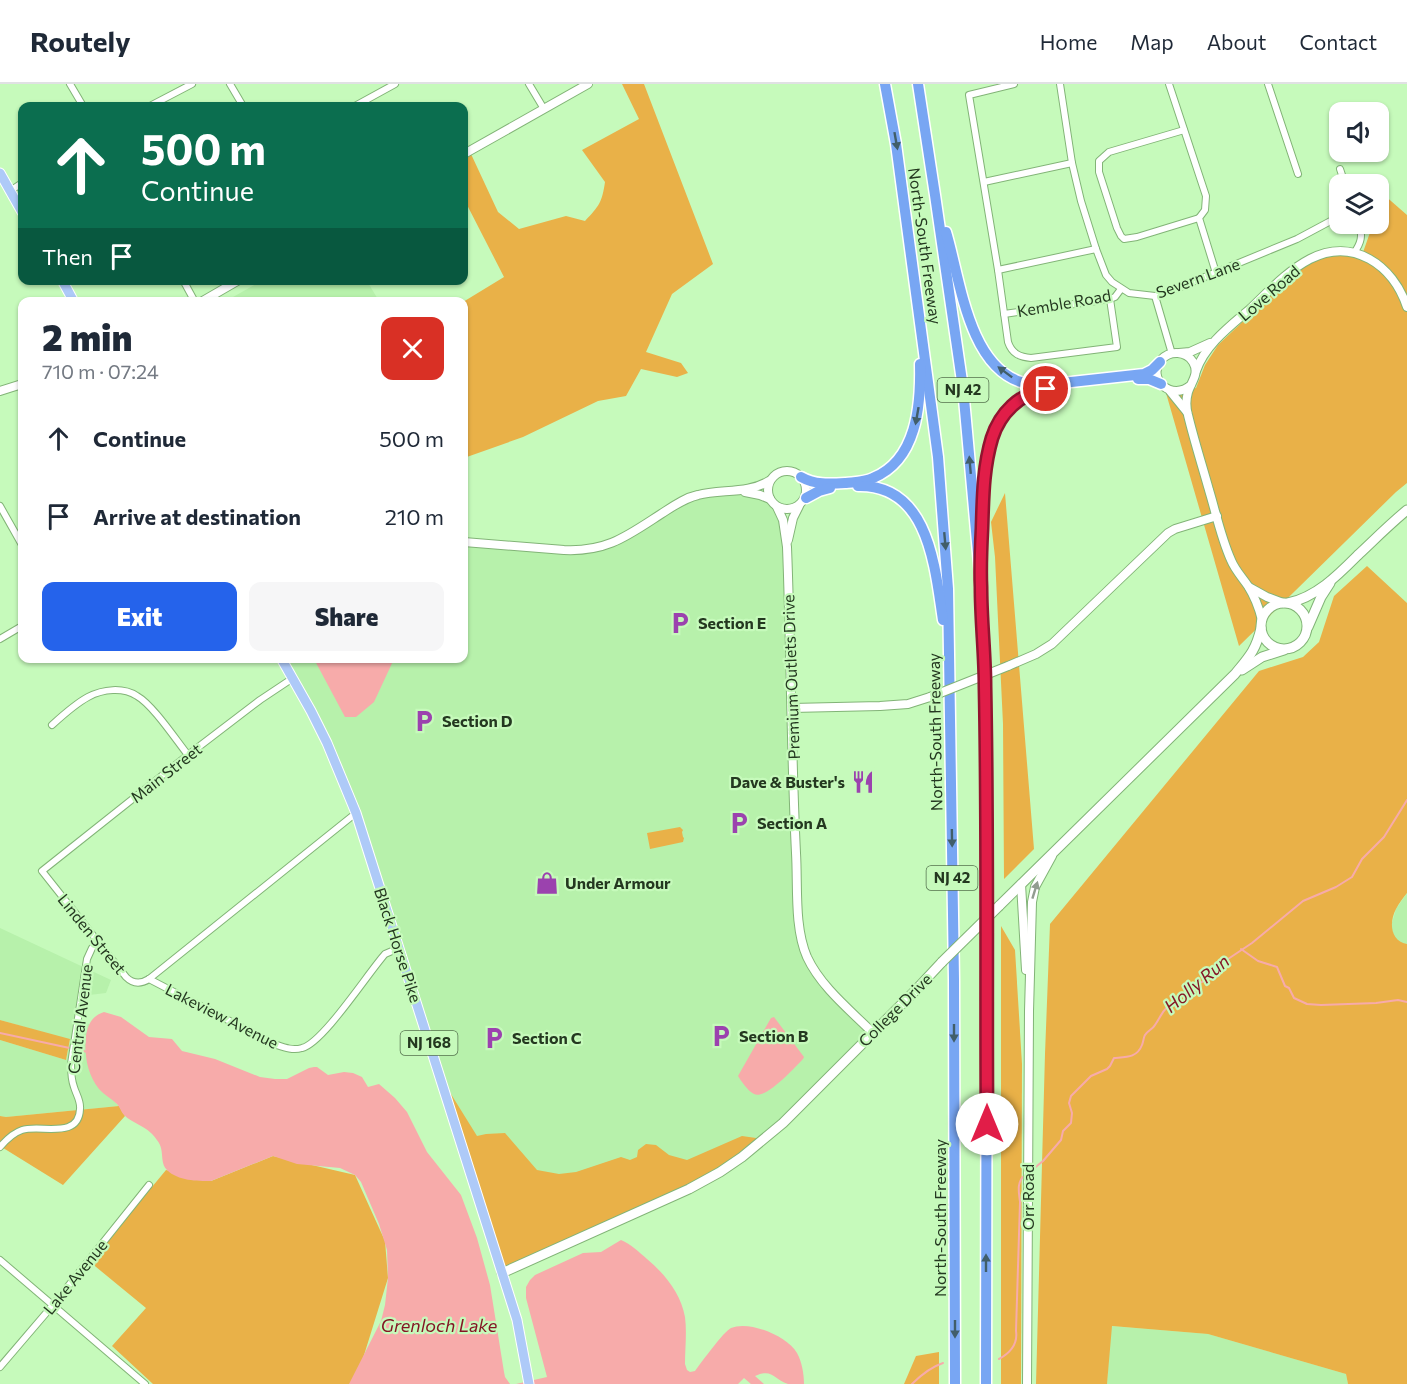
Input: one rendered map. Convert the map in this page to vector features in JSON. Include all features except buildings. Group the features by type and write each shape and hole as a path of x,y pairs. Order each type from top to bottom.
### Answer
{"highway":[{"name":"North-South Freeway","path":"885,84 897,144 938,457 948,589 954,979 956,1384"},
{"name":"North-South Freeway","path":"918,84 963,388 981,586 985,673 987,826 986,1384"},
{"path":"935,195 974,333 993,363 1008,376 1021,383 1044,385 1144,374 1160,362"},
{"path":"801,477 807,481 823,484 870,480 888,470 908,445 919,409 917,295"},
{"path":"981,586 985,470 993,436 1001,418 1009,408 1027,394 1046,389 1140,379 1149,379 1165,387"},
{"path":"802,502 826,489 862,486 889,492 905,503 920,523 929,543 949,654"}],"main road":[{"path":"0,174 18,205"},
{"path":"1331,581 1321,597 1301,642 1289,648 1279,648 1269,643 1264,636 1262,624 1269,608 1275,604 1301,599 1331,581 1405,513"},
{"path":"1286,603 1303,612 1307,621 1307,629"},
{"name":"College Drive","path":"502,1273 689,1189 742,1157 783,1123 942,962 1235,674 1254,651 1262,624"},
{"name":"College Drive","path":"1235,674 1262,657 1289,648"},
{"name":"Black Horse Pike","path":"284,663 327,743 356,813 517,1320 531,1384"}],"street":[{"path":"70,84 81,102"},
{"path":"158,102 192,84"},
{"path":"230,84 241,102"},
{"path":"363,102 394,84"},
{"path":"529,84 544,109"},
{"path":"468,152 588,84"},
{"path":"1014,84 969,95 1010,349 1016,354 1031,358 1117,347 1110,299"},
{"path":"1060,84 1072,163 1081,201 1106,275 1121,289"},
{"path":"1169,84 1206,196 1205,210 1199,218 1124,239 1120,236 1099,172 1099,161 1109,152 1184,130"},
{"path":"1268,84 1298,174"},
{"path":"984,182 1072,163"},
{"path":"1340,169 1342,174"},
{"path":"10,191 18,186"},
{"path":"1199,218 1216,273"},
{"name":"Severn Lane","path":"1121,289 1129,293 1155,296 1297,239 1329,222"},
{"path":"1354,253 1362,240 1361,234"},
{"path":"998,270 1096,249"},
{"name":"Love Road","path":"1196,372 1202,356 1217,339 1290,272 1307,260 1320,255 1335,252 1354,253 1366,257 1384,269 1395,281 1407,307"},
{"path":"210,297 230,285"},
{"name":"Kemble Road","path":"1004,314 1110,299 1115,297 1121,289"},
{"path":"1155,296 1174,354"},
{"name":"Love Road","path":"1174,354 1190,352 1217,339"},
{"path":"1187,413 1165,387 1157,373 1160,362 1166,356 1182,354 1189,358 1194,366 1196,372 1187,395 1187,413 1230,558 1254,597 1262,624"},
{"path":"0,391 18,385"},
{"path":"1165,387 1174,391 1183,390 1191,385"},
{"path":"783,471 792,472 801,477 806,487 802,502 787,510 777,507 770,499 768,492 770,482 775,475 783,471"},
{"path":"468,542 578,551 592,549 622,538 697,495 758,487 770,482"},
{"path":"725,491 753,494 770,499"},
{"name":"Premium Outlets Drive","path":"787,547 793,518 802,502"},
{"path":"0,507 18,538"},
{"name":"Premium Outlets Drive","path":"777,507 783,520 787,547 800,937 807,958 820,979 873,1033"},
{"path":"792,708 908,704 1036,654 1052,644 1167,533 1216,516"},
{"path":"1248,587 1267,597 1286,603"},
{"path":"0,639 18,628"},
{"name":"Main Street","path":"42,871 188,755 292,678"},
{"path":"52,725 83,700 96,693 112,690 126,692 138,696 148,704 188,755"},
{"path":"149,979 356,813"},
{"name":"Orr Road","path":"1027,1384 1029,1011 1033,894 1039,878 1058,847"},
{"name":"Linden Street","path":"42,871 130,980 137,983 149,979"},
{"name":"Orr Road","path":"1021,884 1029,1011"},
{"name":"Central Avenue","path":"0,1147 12,1134 19,1131 33,1128 59,1130 70,1126 79,1118 80,1101 71,1075 73,1051 87,958 98,942"},
{"name":"Lakeview Avenue","path":"149,979 274,1044 297,1049 308,1046 316,1040 382,957 399,948"},
{"name":"Lake Avenue","path":"0,1367 149,1185"},
{"path":"0,1260 145,1384"}],"shaded area":[{"path":"622,84 644,84 713,264 672,294 646,352 681,363 688,373 677,377 641,369 626,396 598,401 523,437 468,457 468,299 504,277 468,207 468,156 471,154 498,212 519,229 566,216 585,221 599,204 605,182 582,150 639,119"},
{"path":"1389,199 1407,215 1407,483 1239,646 1166,393 1196,388 1205,365 1218,345 1293,274 1312,261 1331,256 1344,255 1361,258 1369,234 1389,234"},
{"path":"254,285 369,285 377,297 233,297"},
{"path":"746,492 770,499 783,520 798,918 813,968 873,1033 742,1157 502,1273 375,870 327,743 283,663 468,663 468,542 564,550 605,546 687,499"},
{"path":"1005,493 1034,849 1004,879 1003,724 995,557 991,522"},
{"path":"1367,566 1407,603 1407,893 1396,909 1392,920 1392,930 1397,939 1407,944 1407,1384 1348,1384 1346,1374 1208,1334 1112,1326 1107,1384 1036,1384 1050,924 1259,671 1303,657 1319,642 1334,596"},
{"path":"680,827 683,830 683,842 650,849 647,833"},
{"path":"1407,893 1407,944 1401,943 1394,937 1391,926 1396,909"},
{"path":"1001,926 1015,950 1022,1064 1021,1384 1001,1384"},
{"path":"0,928 111,980 106,993 81,996 78,1019 89,1024 94,1081 119,1106 0,1116 0,1040 66,1060 70,1040 0,1020"},
{"path":"0,1020 70,1039 66,1060 0,1040"},
{"path":"441,1078 477,1136 505,1133 537,1170 559,1174 576,1172 621,1157 630,1160 637,1157 638,1150 646,1144 656,1145 669,1155 687,1160 742,1136 763,1139 720,1172 502,1273"},
{"path":"119,1106 125,1116 63,1185 0,1146 0,1116"},
{"path":"273,1156 355,1175 385,1241 388,1278 355,1384 153,1384 112,1346 146,1308 90,1262 166,1170 211,1181"},
{"path":"1111,1326 1208,1334 1346,1374 1348,1384 1107,1384"},
{"path":"939,1352 939,1384 904,1384 916,1356"}],"water":[{"path":"316,663 392,663 374,702 356,717 345,717"},
{"name":"Grenloch Lake","path":"104,1012 121,1017 149,1037 172,1039 182,1051 215,1059 260,1077 287,1079 309,1068 317,1067 328,1075 353,1073 362,1077 368,1087 379,1084 395,1098 407,1112 427,1152 461,1195 477,1238 490,1285 505,1377 510,1384 349,1384 381,1321 388,1278 387,1250 379,1224 361,1182 355,1175 340,1168 297,1164 273,1156 211,1181 188,1180 171,1174 164,1165 156,1138 148,1130 124,1115 117,1104 99,1089 89,1070 86,1057 88,1028 96,1016"},
{"path":"774,1017 804,1057 773,1088 759,1095 754,1094 738,1076 771,1018"},
{"name":"Grenloch Lake","path":"621,1240 635,1248 654,1265 676,1292 685,1317 687,1370 695,1371 728,1330 748,1326 767,1331 792,1347 800,1360 804,1384 788,1384 766,1373 755,1376 764,1384 751,1384 744,1378 738,1384 516,1384 547,1377 526,1298 526,1287 530,1280 535,1275 583,1253 601,1252"}],"waterway":[{"name":"Holly Run","path":"1032,1170 1061,1140 1063,1131 1071,1123 1072,1113 1069,1103 1071,1096 1091,1076 1107,1069 1114,1058 1131,1056 1137,1052 1146,1034 1166,1009 1210,976 1216,967 1252,943 1303,901 1336,887 1352,877 1362,859 1384,837 1407,800"},
{"path":"1241,949 1258,961 1277,967 1285,986 1289,988 1294,998 1307,1004 1376,1003 1398,1000 1407,1002"},
{"path":"0,1033 88,1052"},
{"name":"Holly Run","path":"999,1359 1010,1351 1016,1340 1019,1188 1020,1181 1025,1175"},
{"name":"Holly Run","path":"912,1384 926,1372 943,1363"}],"place":[{"name":"Section E","path":"680,623"},
{"name":"Section D","path":"424,721"},
{"name":"Dave & Buster's","path":"863,782"},
{"name":"Section A","path":"739,823"},
{"name":"Under Armour","path":"547,883"},
{"name":"Section B","path":"721,1036"},
{"name":"Section C","path":"494,1038"}],"route":[{"path":"987,1124 987,826 985,673 981,586 983,488 990,445 1001,418 1009,408 1027,394 1046,389"}]}
